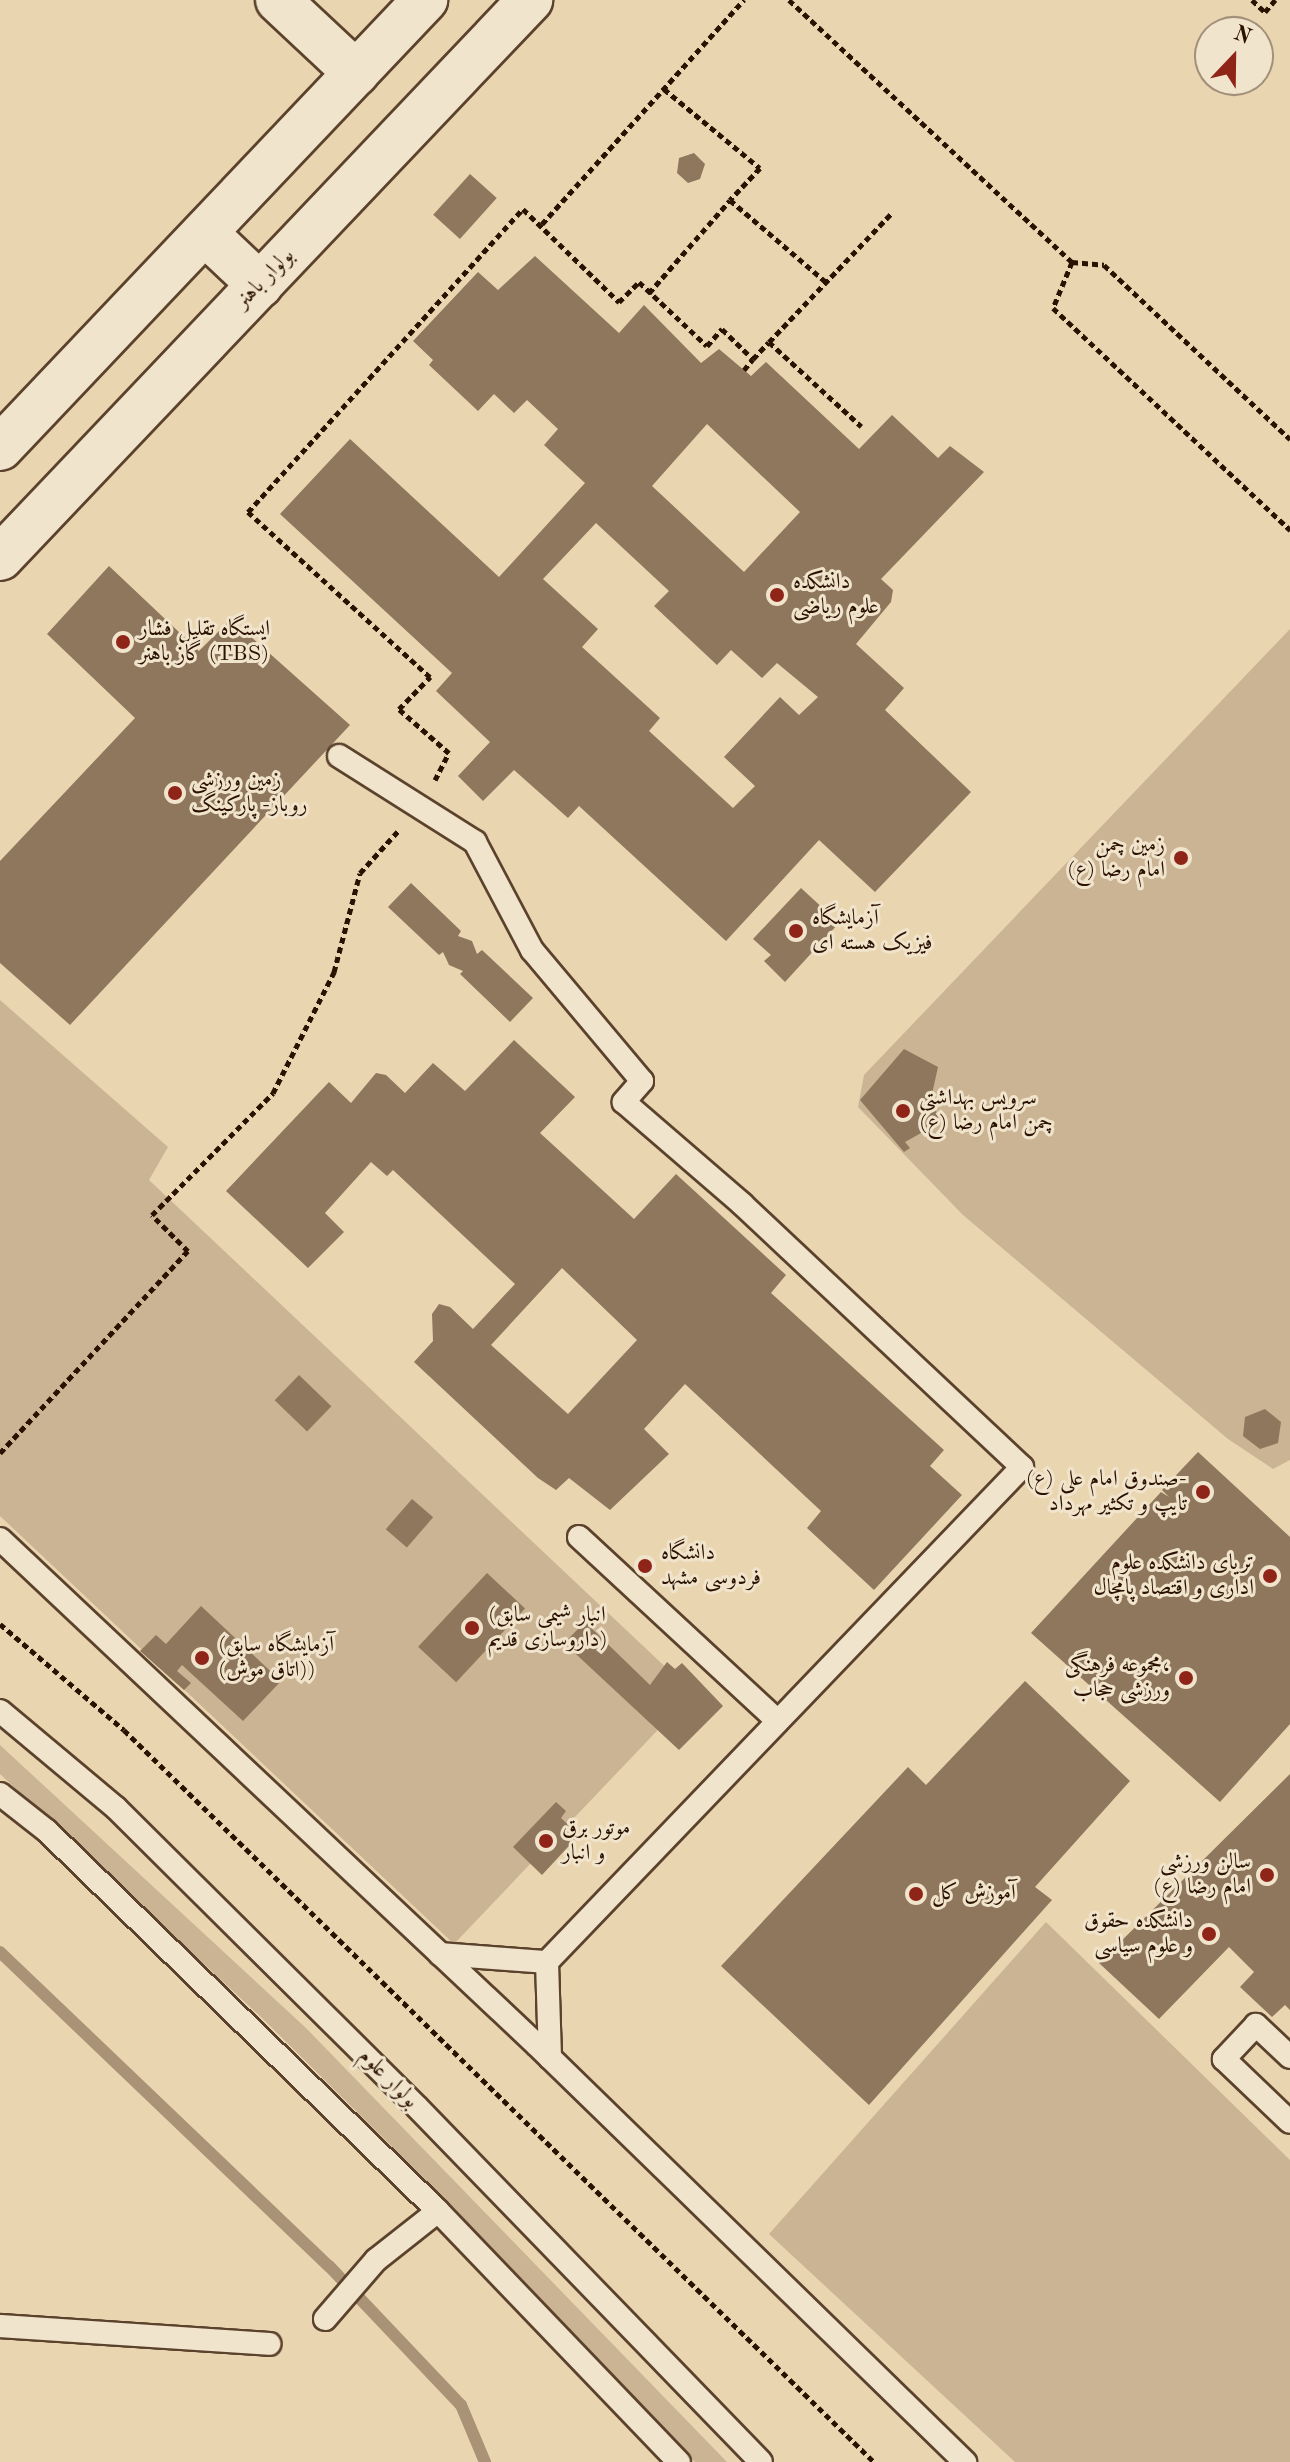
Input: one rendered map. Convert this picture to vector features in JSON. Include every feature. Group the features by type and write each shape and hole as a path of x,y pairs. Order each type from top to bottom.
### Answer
{"street":[{"path":"278,0 356,73"},
{"path":"0,448 425,0"},
{"name":"بولوار باهنر","path":"0,558 530,0"},
{"path":"205,233 260,285"}],"lane":[{"path":"339,756 421,805 475,842 532,950 642,1081 624,1102 742,1204 1022,1467 547,1962 550,2058"},
{"path":"579,1537 778,1721"},
{"path":"0,1539 550,2058 965,2462"},
{"name":"بولوار علوم","path":"0,1711 116,1808 417,2107 761,2462"},
{"path":"0,1794 47,1831 438,2211 679,2462"},
{"path":"440,1954 547,1962"},
{"path":"1290,2057 1256,2025 1224,2059 1290,2122"},
{"path":"325,2319 376,2260 438,2211"},
{"path":"0,2326 269,2344"}],"path":[{"path":"542,224 744,0"},
{"path":"789,0 1072,262 1104,265 1290,439"},
{"path":"1252,0 1265,12 1275,0"},
{"path":"649,293 760,168 664,89"},
{"path":"730,200 826,282"},
{"path":"0,1453 188,1251 152,1215 273,1093 334,972 360,873 421,805 449,753 399,709 430,677 248,512 523,209 542,224 619,302 639,282 707,346 722,329 753,359"},
{"path":"744,370 892,213"},
{"path":"1072,262 1053,308 1290,530"},
{"path":"769,342 861,426"},
{"path":"0,1624 124,1730 874,2462"}],"shaded area":[{"name":"زمین چمن امام رضا (ع)","path":"1290,629 1290,1460 1273,1469 1228,1439 963,1215 858,1107 864,1075"},
{"path":"0,1000 168,1147 149,1180 693,1693 454,1944 0,1516"},
{"path":"0,1745 306,2028 727,2462 695,2462 442,2196 262,2018 0,1774"},
{"path":"1046,1922 1290,2160 1290,2462 1015,2462 769,2234"}],"building":[{"path":"694,153 705,164 700,179 688,183 677,173 679,158"},
{"path":"470,174 497,198 460,239 433,215"},
{"name":"دانشکده علوم ریاضی","path":"535,256 619,333 644,305 701,363 719,349 751,376 766,362 859,449 892,415 938,458 950,446 984,472 881,579 893,590 891,602 856,644 904,688 885,710 971,792 875,892 819,840 726,941 579,806 568,818 514,770 483,801 458,776 490,742 436,691 452,673 280,514 350,439 499,577 585,483 544,445 558,429 527,400 514,413 494,394 478,411 429,365 433,360 413,341 478,272 498,290","holes":["707,424 800,512 744,572 652,486","596,523 669,591 654,606 717,665 731,650 762,678 777,663 818,697 799,715 780,697 724,757 755,786 733,808 649,731 660,718 582,647 598,629 543,579"]},
{"name":"زمین ورزشی روباز- پارکینگ","path":"109,566 199,651 231,619 350,725 70,1025 0,963 0,861 135,718 47,634"},
{"path":"411,883 461,931 458,936 472,941 477,954 482,950 533,998 510,1022 460,974 463,971 449,965 443,952 439,955 388,907"},
{"name":"آزمایشگاه فیزیک هسته ای","path":"801,888 839,923 785,982 764,961 771,955 753,939"},
{"path":"514,1040 575,1097 540,1133 634,1219 676,1174 786,1275 771,1293 944,1450 930,1466 962,1495 874,1590 807,1528 821,1511 685,1384 644,1429 669,1454 610,1510 569,1478 556,1490 538,1478 414,1362 433,1341 432,1314 439,1304 450,1307 473,1329 515,1284 393,1170 387,1176 371,1162 325,1213 344,1232 308,1268 226,1191 329,1082 351,1103 376,1073 386,1075 405,1093 433,1063 465,1091","holes":["562,1268 637,1340 568,1414 491,1345"]},
{"name":"سرویس بهداشتی چمن امام رضا (ع)","path":"904,1049 938,1067 932,1094 939,1123 905,1142 910,1148 904,1152 860,1100"},
{"path":"299,1375 331,1406 307,1431 275,1400"},
{"path":"1265,1409 1281,1422 1278,1443 1260,1449 1243,1436 1245,1417"},
{"name":"مجموعه فرهنگی، ورزشی حجاب","path":"1198,1452 1290,1537 1290,1724 1220,1802 1031,1633 1161,1492 1169,1497 1162,1490"},
{"path":"412,1499 433,1517 407,1548 386,1529"},
{"name":"(انبار شیمی سابق داروسازی قدیم)","path":"487,1573 525,1608 456,1682 418,1647"},
{"name":"(آزمایشگاه سابق (اتاق موش))","path":"201,1606 281,1681 243,1721 182,1665 177,1671 191,1683 184,1690 140,1651 156,1635 166,1644"},
{"path":"585,1622 650,1685 667,1662 675,1669 682,1663 723,1706 679,1750 564,1643"},
{"name":"آموزش کل","path":"1025,1681 1130,1781 1035,1887 1052,1900 869,2105 721,1966 908,1767 926,1785"},
{"name":"دانشکده حقوق و علوم سیاسی","path":"1290,1774 1290,2010 1285,2005 1272,2017 1240,1987 1254,1972 1229,1947 1159,2019 1099,1963"},
{"name":"موتور برق و انبار","path":"556,1802 566,1811 561,1818 579,1835 542,1875 513,1847"}],"waterway":[{"path":"0,1952 329,2266 461,2405 485,2462"}],"place":[{"name":"دانشکده علوم ریاضی","path":"777,595"},
{"name":"ایستگاه تقلیل فشار گاز باهنر (TBS)","path":"123,642"},
{"name":"زمین ورزشی روباز- پارکینگ","path":"175,793"},
{"name":"زمین چمن امام رضا (ع)","path":"1181,858"},
{"name":"آزمایشگاه فیزیک هسته ای","path":"796,931"},
{"name":"سرویس بهداشتی چمن امام رضا (ع)","path":"903,1111"},
{"name":"صندوق امام علی (ع)- تایپ و تکثیر مهرداد","path":"1203,1492"},
{"name":"دانشگاه فردوسی مشهد","path":"645,1566"},
{"name":"تریای دانشکده علوم اداری و اقتصاد پامچال","path":"1270,1576"},
{"name":"(انبار شیمی سابق داروسازی قدیم)","path":"472,1628"},
{"name":"(آزمایشگاه سابق (اتاق موش))","path":"202,1658"},
{"name":"مجموعه فرهنگی، ورزشی حجاب","path":"1186,1678"},
{"name":"موتور برق و انبار","path":"546,1841"},
{"name":"سالن ورزشی امام رضا (ع)","path":"1267,1875"},
{"name":"آموزش کل","path":"916,1894"},
{"name":"دانشکده حقوق و علوم سیاسی","path":"1209,1934"}]}
